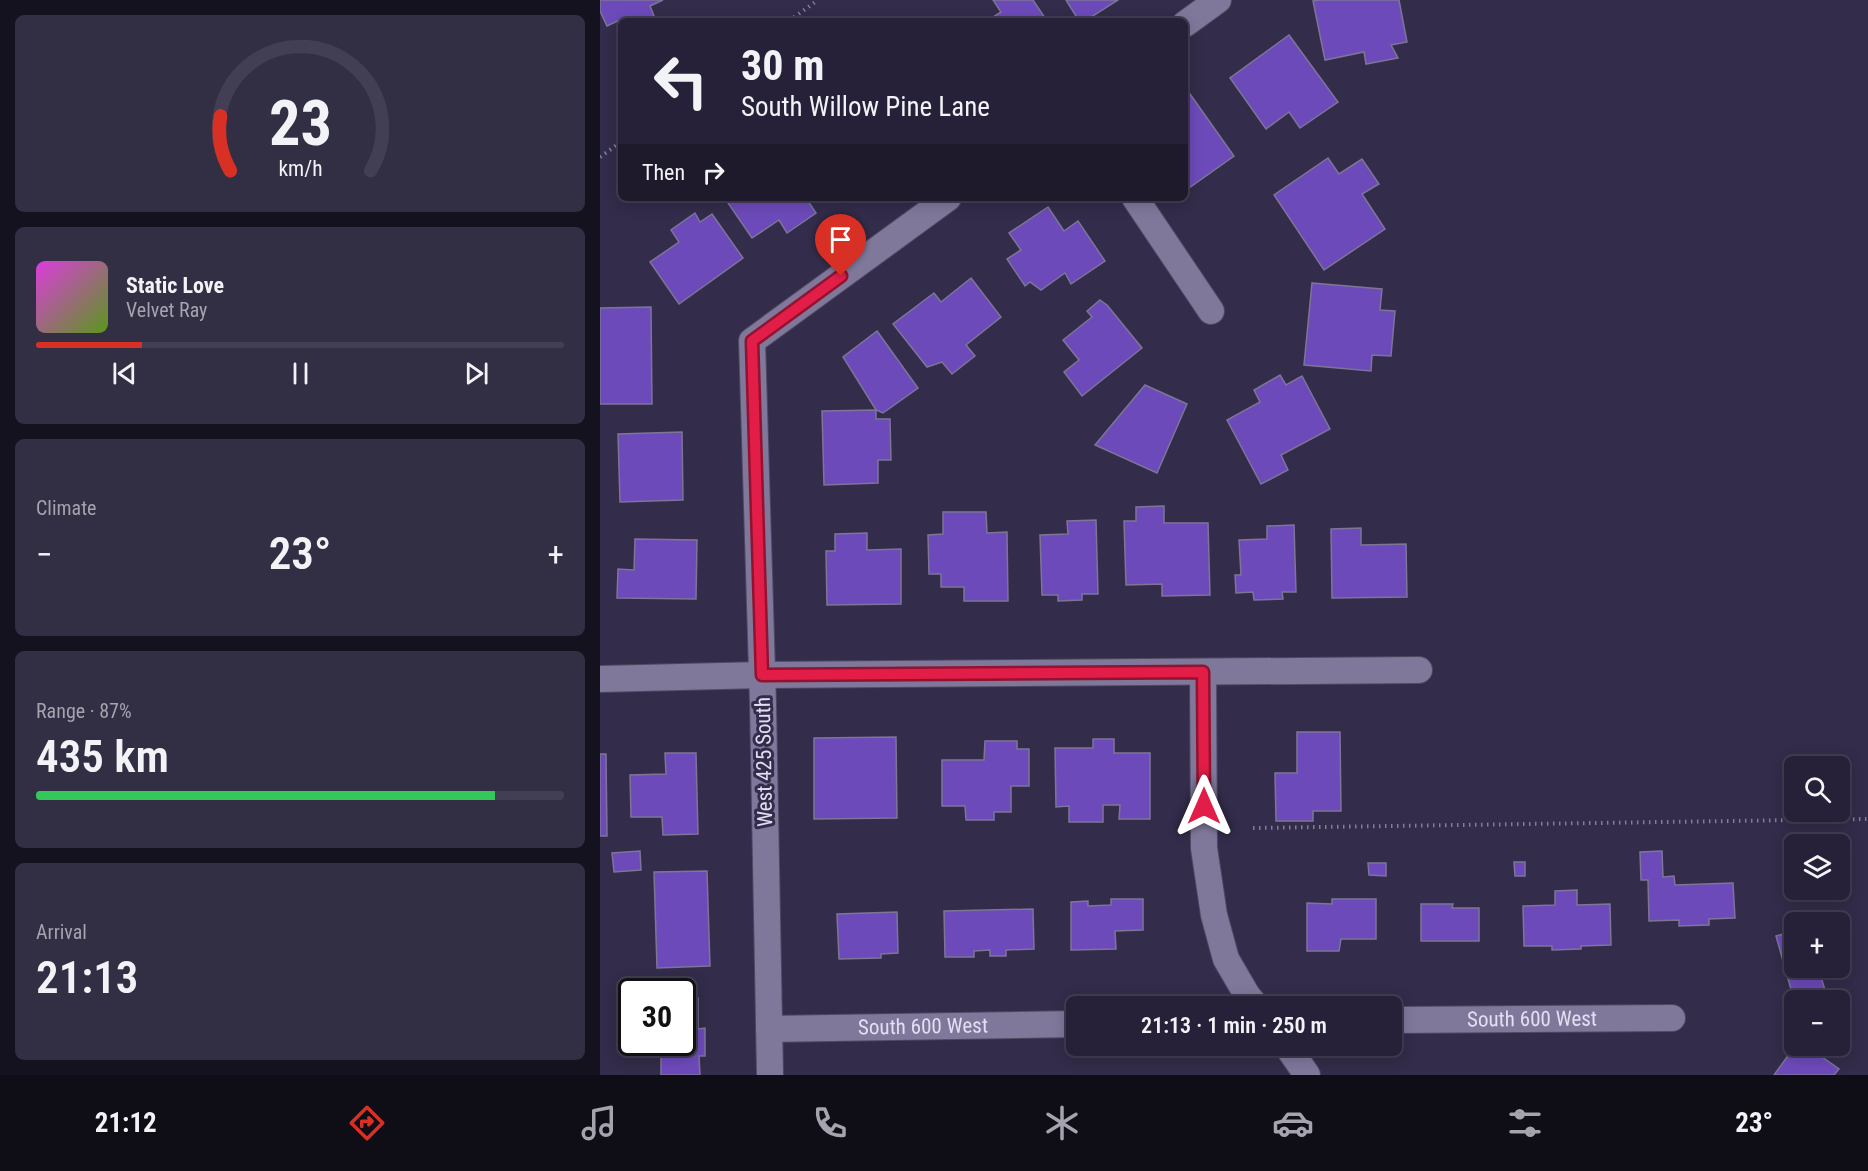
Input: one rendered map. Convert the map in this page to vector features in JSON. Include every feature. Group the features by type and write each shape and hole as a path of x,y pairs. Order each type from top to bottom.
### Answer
{"street":[{"path":"1188,22 1218,0"},
{"name":"West 425 South","path":"770,1075 762,675 752,341 944,201"},
{"path":"1137,201 1211,311"},
{"path":"600,679 762,675 1419,670"},
{"path":"1203,672 1204,848 1212,904 1226,959 1247,996"},
{"name":"South 600 West","path":"1402,1020 1672,1018"},
{"name":"South 600 West","path":"769,1029 1066,1024"},
{"path":"1294,1056 1307,1075"}],"path":[{"path":"793,18 818,0"},
{"path":"600,158 618,144"},
{"path":"1253,828 1868,819"}],"building":[{"path":"600,0 663,0 650,6 654,16 650,18 618,18 618,21 607,26 600,11"},
{"path":"993,0 1033,0 1045,18 992,18 1001,12"},
{"path":"1066,0 1118,0 1090,18 1077,18"},
{"path":"1399,0 1407,42 1391,45 1398,58 1366,64 1364,52 1325,60 1313,1"},
{"path":"1289,35 1338,102 1300,128 1289,112 1266,129 1230,78"},
{"path":"1190,94 1234,156 1189,188 1188,187 1188,95"},
{"path":"1328,158 1339,174 1362,159 1379,184 1362,194 1385,229 1324,270 1274,195"},
{"path":"727,201 808,201 816,213 787,233 779,220 752,238"},
{"path":"1048,207 1064,231 1078,221 1105,261 1071,284 1065,273 1041,290 1030,282 1025,286 1007,259 1021,250 1009,233"},
{"path":"695,213 700,222 712,214 743,258 679,304 650,262 679,242 671,230"},
{"path":"971,278 1001,317 966,345 975,356 952,374 942,362 927,367 893,324 934,293 941,302"},
{"path":"1312,283 1382,289 1380,310 1395,311 1391,356 1372,355 1371,371 1304,365"},
{"path":"1100,300 1107,305 1142,348 1082,396 1064,372 1079,360 1063,340 1092,317 1087,311"},
{"path":"651,307 652,404 600,404 600,308"},
{"path":"877,331 918,388 883,413 876,410 843,357"},
{"path":"1280,375 1286,385 1302,376 1330,429 1281,455 1288,470 1261,484 1227,420 1260,402 1254,390"},
{"path":"1145,385 1187,404 1157,473 1095,445"},
{"path":"876,410 876,419 890,419 891,460 878,460 878,483 824,485 822,411"},
{"path":"682,432 683,500 620,502 618,434"},
{"path":"1164,506 1164,523 1208,523 1210,595 1162,596 1162,584 1126,585 1124,521 1136,521 1136,507"},
{"path":"943,512 986,512 987,533 1007,532 1008,601 964,601 964,587 941,587 941,574 929,574 928,535 943,534"},
{"path":"1096,520 1098,594 1082,594 1082,600 1058,601 1058,595 1042,595 1040,535 1068,534 1067,521"},
{"path":"1294,525 1296,592 1282,592 1283,599 1254,600 1253,592 1236,593 1235,575 1241,575 1239,540 1267,539 1267,526"},
{"path":"1361,528 1361,545 1406,544 1407,597 1332,598 1331,529"},
{"path":"867,533 867,550 901,549 901,604 827,605 826,551 835,551 835,534"},
{"path":"635,539 697,540 696,599 617,598 618,569 634,570"},
{"path":"1297,732 1340,732 1341,811 1313,811 1313,821 1276,821 1275,773 1297,773"},
{"path":"896,737 897,818 814,819 814,738"},
{"path":"1093,739 1114,739 1114,753 1150,753 1150,819 1119,819 1120,805 1103,805 1103,822 1069,822 1069,806 1056,807 1055,748 1093,748"},
{"path":"985,741 1017,741 1017,749 1029,749 1029,786 1011,786 1011,812 994,812 994,820 966,820 965,806 942,806 942,760 984,760"},
{"path":"665,753 696,753 698,834 663,835 662,817 631,817 630,775 666,774"},
{"path":"600,754 606,754 607,836 600,836"},
{"path":"640,851 641,870 614,872 612,853"},
{"path":"1662,851 1663,877 1674,876 1675,885 1733,883 1735,918 1709,919 1709,925 1679,926 1679,920 1649,921 1648,880 1641,880 1640,852"},
{"path":"1514,862 1525,862 1525,876 1515,876"},
{"path":"1368,863 1386,863 1386,876 1369,875"},
{"path":"707,871 710,966 657,968 654,872"},
{"path":"1577,890 1577,905 1610,904 1611,945 1552,950 1552,946 1524,946 1523,906 1555,905 1555,891"},
{"path":"1111,899 1143,899 1143,930 1115,931 1116,949 1071,950 1071,902 1088,901 1088,906 1111,905"},
{"path":"1332,899 1376,899 1376,939 1341,939 1339,951 1307,951 1307,903 1332,904"},
{"path":"1421,904 1453,904 1452,908 1479,908 1479,941 1421,941"},
{"path":"1033,909 1034,949 1006,950 1006,956 990,956 990,950 974,951 974,957 945,957 944,911"},
{"path":"897,912 898,953 881,954 881,958 839,959 837,914"},
{"path":"1784,934 1784,964 1776,936"},
{"path":"1788,978 1821,978 1825,990 1791,990"},
{"path":"696,998 698,998 698,1029 705,1028 705,1056 699,1056 700,1075 661,1075 661,1056 696,1056"},
{"path":"1788,1056 1821,1056 1839,1069 1834,1075 1774,1075"}],"route":[{"path":"841,276 752,341 762,675 1203,672 1204,806"}]}
